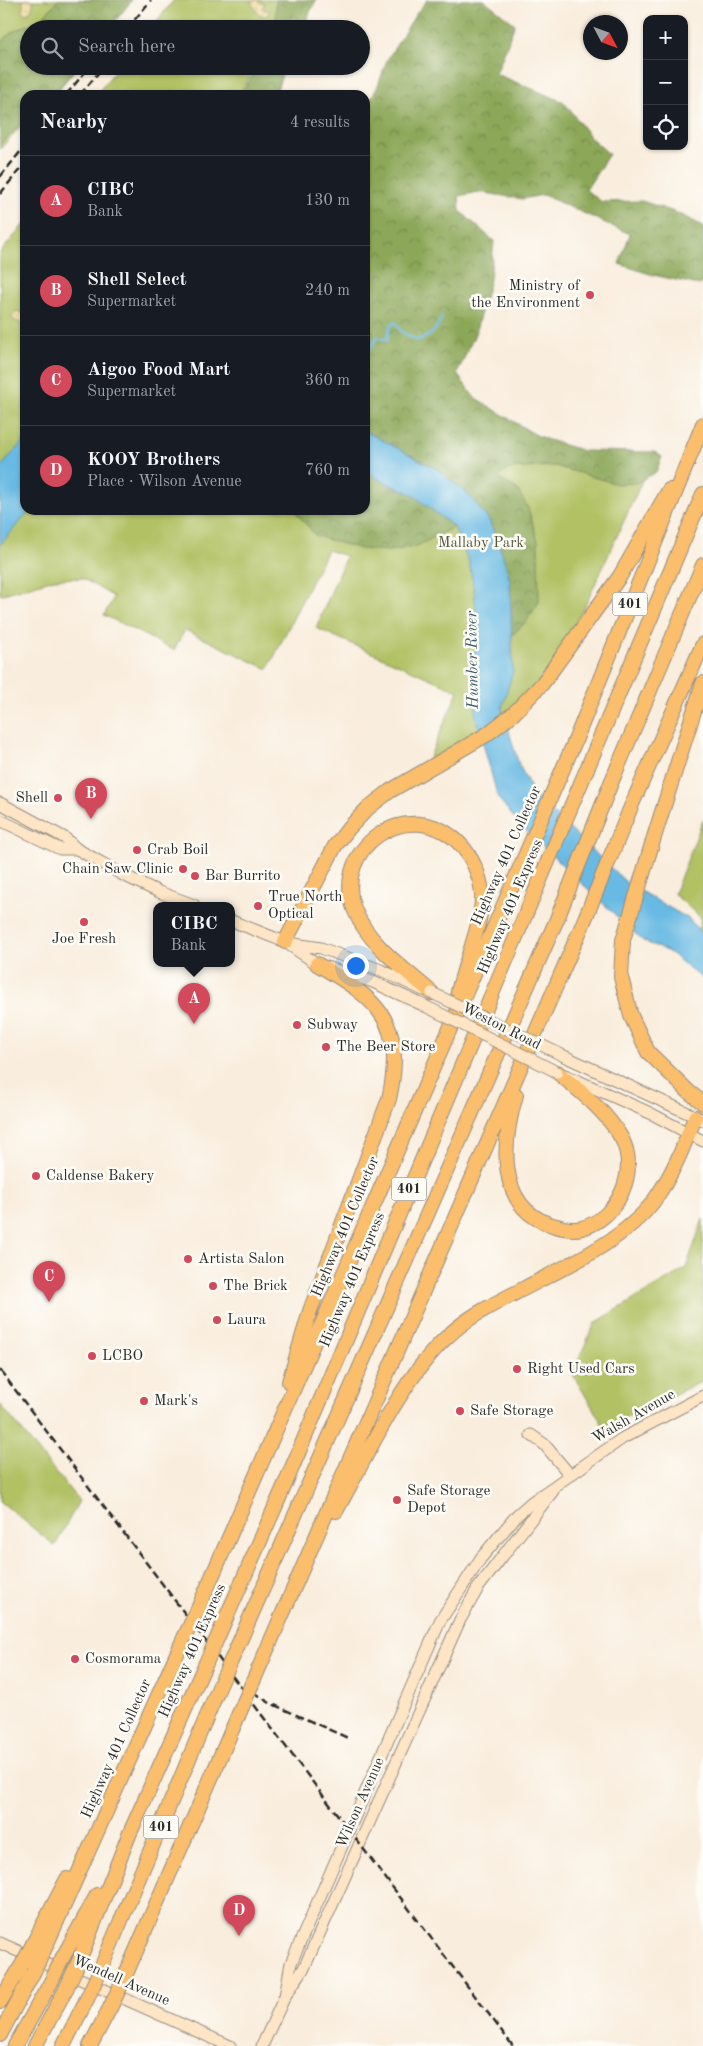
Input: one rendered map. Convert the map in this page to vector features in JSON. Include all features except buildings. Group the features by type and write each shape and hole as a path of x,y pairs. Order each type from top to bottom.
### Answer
{"highway":[{"name":"Highway 401 Collector","path":"38,1947 125,1770 269,1447 574,741 703,424"},
{"path":"285,942 324,864 348,828 368,808 390,791 486,735 513,714 542,684 620,576 656,510 685,466"},
{"name":"Highway 401 Express","path":"35,2046 78,1963 129,1835 287,1480 703,494"},
{"name":"401","path":"63,2046 102,1968 220,1685 557,919 611,783 703,565"},
{"name":"401","path":"90,2046 122,1983 297,1584 394,1356 582,926 633,802 703,644"},
{"path":"703,683 655,834 624,940 621,977 630,1016 648,1052 703,1103"},
{"path":"428,1000 372,938 355,910 352,896 353,871 362,850 383,832 414,823 436,826 445,831 464,848 478,872 482,894 481,913 464,966 449,1029"},
{"path":"269,1447 310,1310 389,1099 394,1076 395,1054 393,1036 379,1009 365,995 317,964"},
{"path":"535,1034 511,1110 506,1153 508,1174 513,1192 521,1205 531,1215 558,1227 582,1228 605,1215 619,1198 629,1172 628,1154 623,1141 614,1127 592,1102 557,1072"},
{"path":"297,1584 401,1396 433,1351 450,1334 471,1318 594,1252 629,1224 652,1203 666,1183 689,1133 699,1119"},
{"path":"15,2046 129,1835"},
{"path":"0,2002 22,1963 38,1947"},
{"path":"0,2035 33,1973 38,1947"}],"main road":[{"path":"0,803 65,838 77,849 159,892 186,902"},
{"path":"0,820 60,849 77,849"},
{"name":"Weston Road","path":"235,922 285,942 321,948 381,970 428,1000 557,1072 650,1112 703,1140"},
{"name":"Weston Road","path":"285,942 317,964 428,1000 564,1056 699,1119"},
{"name":"Walsh Avenue","path":"440,1621 481,1558 517,1514 623,1438 703,1396"},
{"path":"531,1435 544,1444 570,1475"},
{"name":"Walsh Avenue","path":"460,1620 478,1588 558,1484"},
{"name":"Wilson Avenue","path":"262,2046 285,1996 304,1968 460,1620"},
{"name":"Wilson Avenue","path":"285,1996 291,1963 440,1621"},
{"name":"Wendell Avenue","path":"0,1943 230,2046"}],"green space":[{"path":"0,0 132,0 61,20 20,20 20,75 71,75 58,90 20,90 20,127 0,149"},
{"path":"58,0 132,0 116,20 38,20 42,18"},
{"path":"174,0 288,0 280,20 157,20"},
{"path":"276,0 316,0 306,20 276,20"},
{"path":"427,0 484,0 515,24 496,74 564,102 591,138 609,154 586,190 602,202 642,201 677,213 703,226 703,283 699,285 653,275 619,264 630,234 543,195 522,199 479,192 459,196 460,211 494,241 490,279 475,334 457,374 474,397 539,437 584,451 655,452 662,457 656,472 636,483 617,484 555,466 509,469 498,478 517,489 528,508 538,541 539,602 526,622 511,636 510,580 489,520 437,469 370,434 370,100 377,88 387,60"},
{"path":"20,28 20,75 70,75 56,90 20,90 20,125 0,145 0,45 10,33"},
{"path":"112,75 250,75 242,90 100,90"},
{"path":"252,75 282,75 277,90 243,90"},
{"name":"Mallaby Park","path":"20,229 20,515 370,515 370,369 643,479 587,602 551,667 513,714 428,761 458,691 316,628 346,556 327,550 268,669 185,630 174,650 104,615 114,597 82,578 54,579 0,595 0,253"},
{"path":"370,473 380,480 412,494 454,527 415,547 389,551 360,549 316,536 298,515 370,515"},
{"path":"703,820 703,955 695,944 701,918 674,894"},
{"path":"703,1219 703,1381 604,1427 572,1373 595,1323 686,1268"},
{"path":"0,1404 79,1501 55,1546 0,1501"}],"sand":[{"path":"25,0 32,0 34,3 29,13 25,14 22,10 24,7 22,3"},
{"path":"252,0 258,0 260,3 265,4 262,7 264,10 269,10 268,14 265,16 259,14 251,3"},
{"path":"17,311 20,312 20,323 13,320 12,317"}],"water":[{"path":"370,434 437,469 468,494 489,520 510,580 513,671 502,708 519,765 535,796 628,884 689,919 703,935 703,979 669,952 643,941 518,823 498,798 476,718 474,675 477,618 469,562 454,527 412,494 380,480 370,473"},
{"path":"20,445 20,515 26,515 0,545 0,468"}],"waterway":[{"path":"370,348 377,337 387,340 390,326 395,322 402,332 416,340 432,333 442,317"}],"railway":[{"path":"134,20 151,0"},
{"path":"70,90 83,75"},
{"path":"84,90 97,75"},
{"path":"0,177 20,152"},
{"path":"0,194 20,169"},
{"path":"0,1370 513,2046"},
{"path":"243,1686 270,1703 350,1739"}],"place":[{"name":"Ministry of the Environment","path":"590,295"},
{"name":"Shell","path":"58,798"},
{"name":"Shell Select","path":"91,819"},
{"name":"Crab Boil","path":"137,850"},
{"name":"Chain Saw Clinic","path":"183,869"},
{"name":"Bar Burrito","path":"195,876"},
{"name":"True North Optical","path":"258,906"},
{"name":"Joe Fresh","path":"84,922"},
{"name":"CIBC","path":"194,1024"},
{"name":"Subway","path":"297,1025"},
{"name":"The Beer Store","path":"326,1047"},
{"name":"Caldense Bakery","path":"36,1176"},
{"name":"Artista Salon","path":"188,1259"},
{"name":"The Brick","path":"213,1286"},
{"name":"Aigoo Food Mart","path":"49,1302"},
{"name":"Laura","path":"217,1320"},
{"name":"LCBO","path":"92,1356"},
{"name":"Right Used Cars","path":"517,1369"},
{"name":"Mark's","path":"144,1401"},
{"name":"Safe Storage","path":"460,1411"},
{"name":"Safe Storage Depot","path":"397,1500"},
{"name":"Cosmorama","path":"75,1659"},
{"name":"KOOY Brothers","path":"239,1936"}],"water label":[{"name":"Humber River","path":"473,660"}]}
